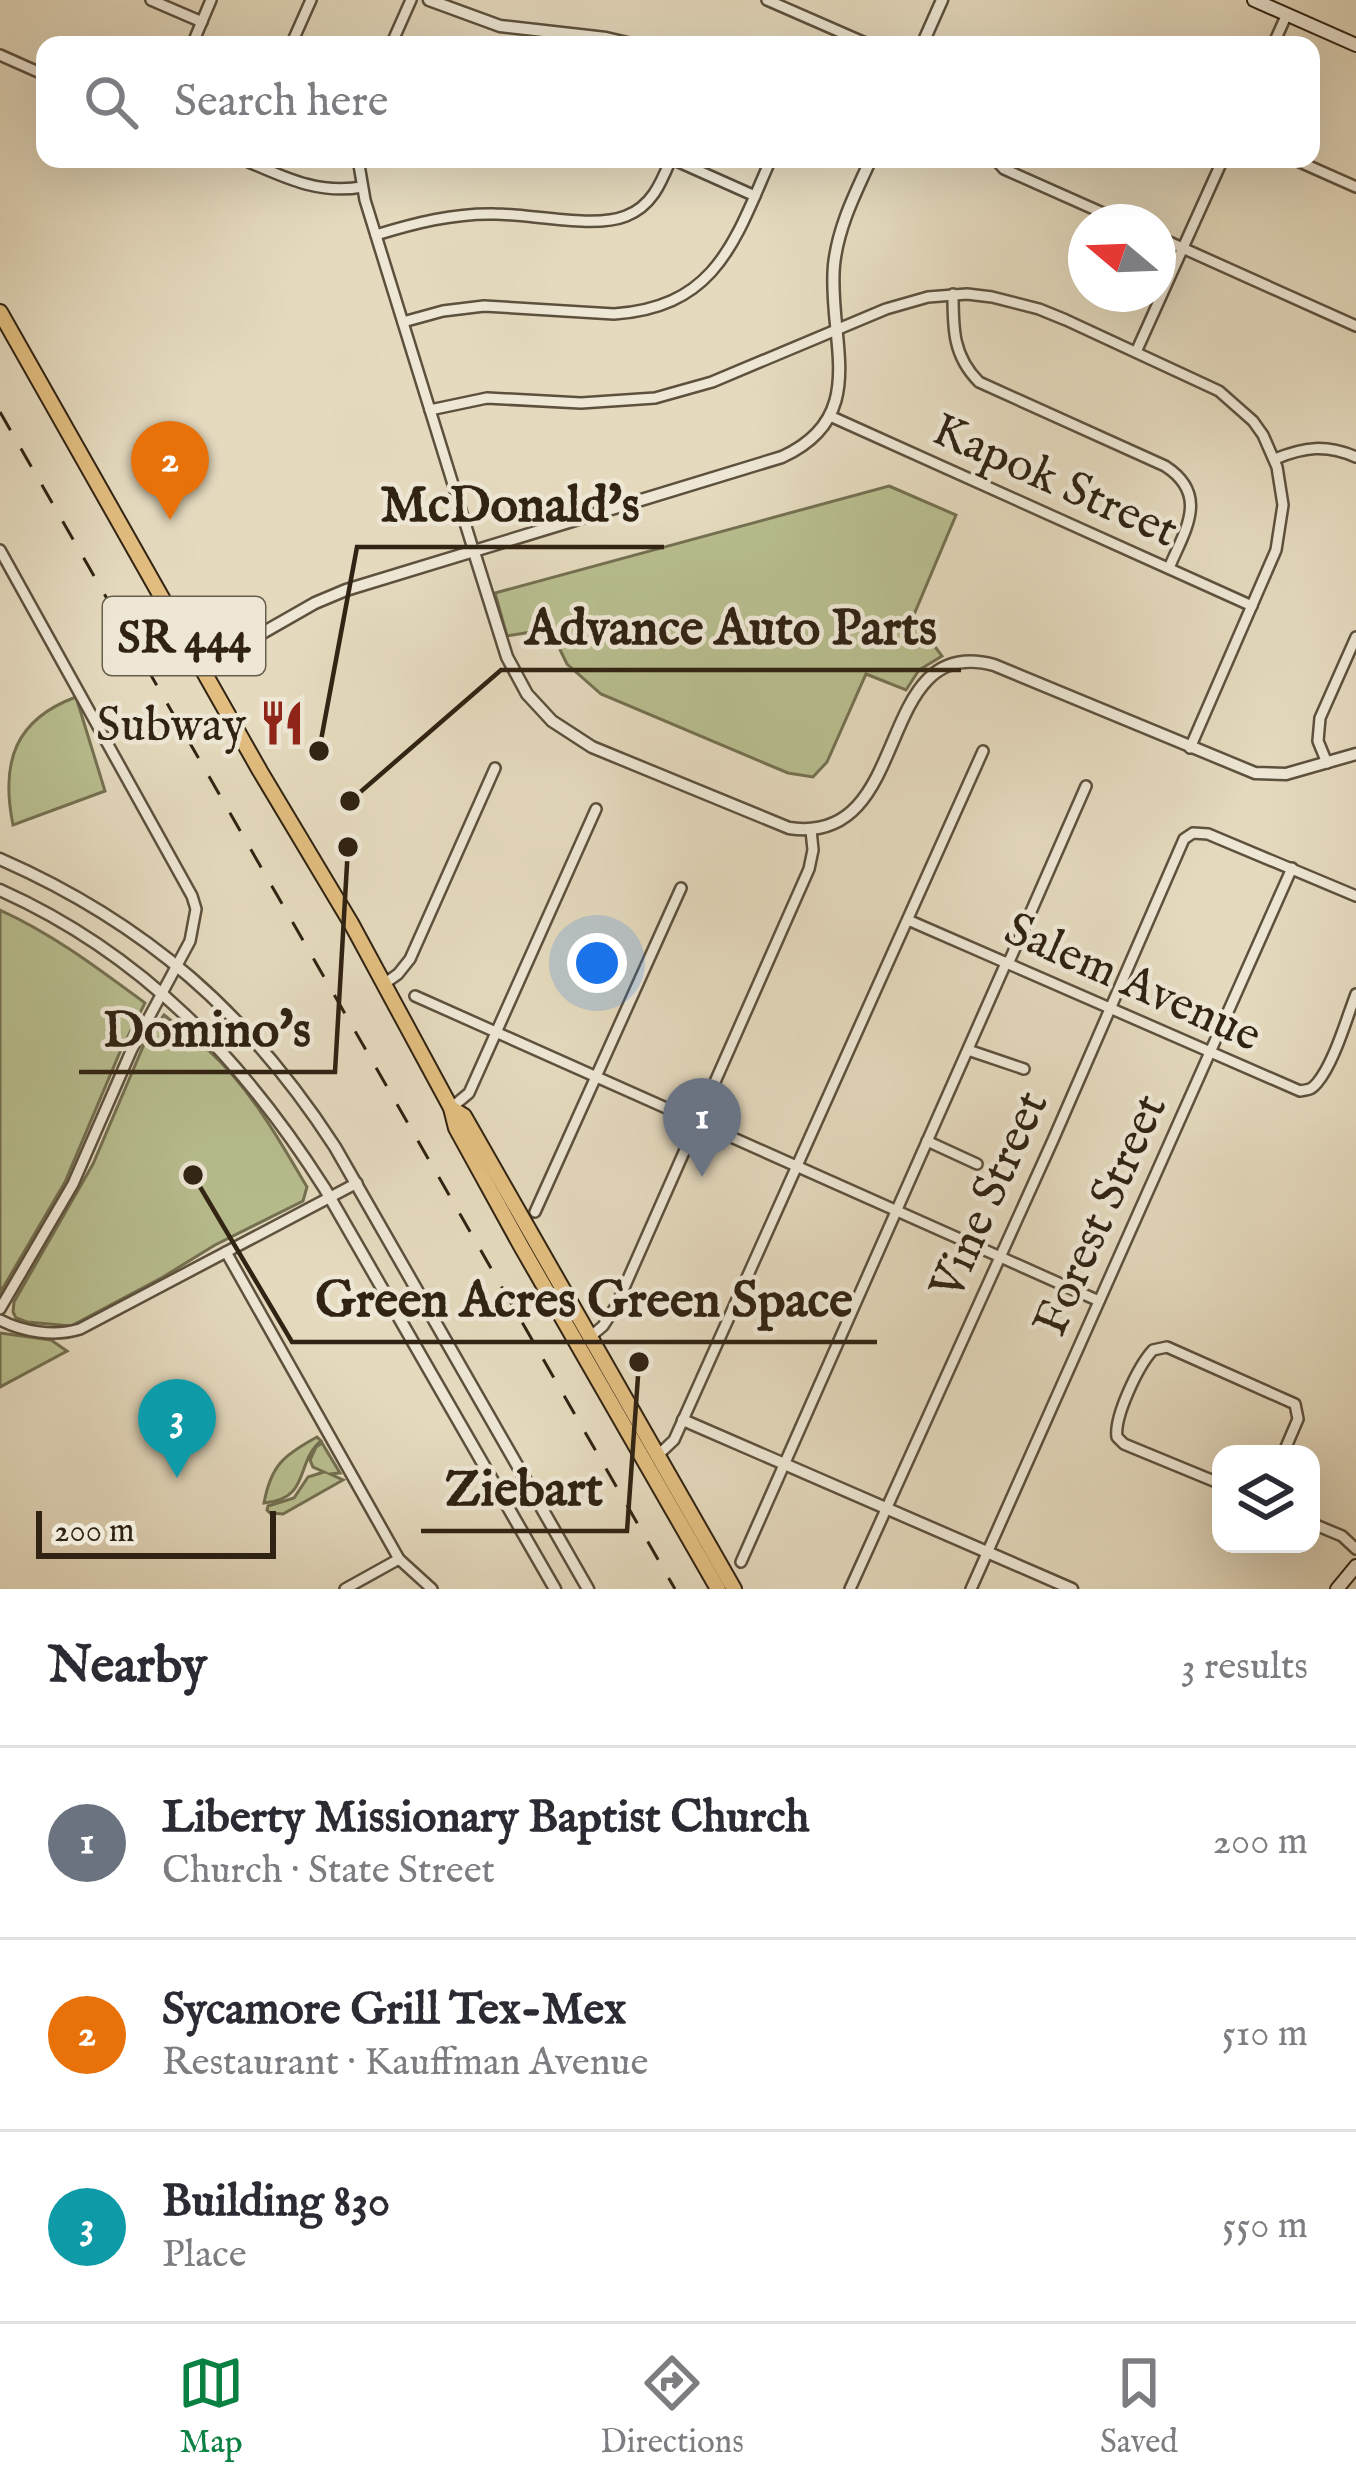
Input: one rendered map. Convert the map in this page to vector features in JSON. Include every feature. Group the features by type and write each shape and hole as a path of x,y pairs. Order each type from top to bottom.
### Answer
{"main road":[{"path":"1254,0 1356,45"},
{"name":"SR 444","path":"0,312 346,915 451,1108 456,1128 585,1342 718,1589"},
{"name":"SR 444","path":"652,1460 734,1589"},
{"path":"1336,1589 1356,1566"}],"street":[{"path":"151,0 202,22"},
{"path":"196,36 211,0"},
{"path":"295,36 311,0"},
{"path":"396,36 411,0"},
{"path":"429,0 500,26 588,36"},
{"path":"767,0 849,36"},
{"path":"926,36 942,0"},
{"path":"1278,36 1287,14"},
{"path":"0,56 36,71"},
{"path":"262,168 317,188 362,187"},
{"path":"359,168 513,671 535,704 559,727 592,747 782,826 811,830 838,822 861,804 916,691 935,673 977,662 1265,775 1286,774 1356,754"},
{"path":"376,235 478,214 618,219 647,202 667,168"},
{"path":"691,168 755,196"},
{"path":"403,322 484,306 614,314 663,304 693,289 721,262 736,240 767,168"},
{"path":"202,668 328,597 782,457 809,441 830,416 841,381 834,290 838,242 867,168"},
{"path":"1003,168 1083,204"},
{"path":"1136,352 1219,168"},
{"path":"1313,168 1356,188"},
{"path":"1176,245 1356,326"},
{"path":"953,295 955,345 962,363 979,382 1165,466 1181,479 1191,512 1169,568"},
{"path":"430,410 487,398 581,403 655,398 712,382 904,303 953,295 992,297 1039,309 1136,352 1229,398 1252,421 1275,459 1282,486 1283,520 1274,557 1190,748"},
{"name":"Kapok Street","path":"830,416 1252,606"},
{"path":"1275,459 1318,447 1356,457"},
{"path":"0,550 196,909 194,928 178,965 132,1049 73,1184 0,1309"},
{"path":"1327,763 1318,741 1320,718 1356,637"},
{"path":"652,1460 674,1440 983,751"},
{"path":"382,985 410,959 495,767"},
{"path":"741,1562 1086,786"},
{"path":"451,1108 469,1093 596,809"},
{"path":"585,1342 616,1306 698,1121 809,869 811,830"},
{"name":"Vine Street","path":"850,1589 1182,843 1193,833 1208,834 1292,868"},
{"path":"0,859 122,924 178,965 266,1052 309,1106 357,1183 588,1589"},
{"path":"1292,868 1356,896"},
{"name":"Forest Street","path":"971,1589 1292,868"},
{"path":"535,1212 681,888"},
{"path":"0,890 117,958 208,1036 248,1080 330,1198 555,1589"},
{"name":"Salem Avenue","path":"908,920 1300,1091 1316,1084 1356,994"},
{"path":"415,995 1099,1301"},
{"path":"968,1050 1024,1069"},
{"path":"927,1141 977,1164"},
{"path":"0,1320 46,1333 68,1333 357,1183"},
{"path":"226,1252 399,1559 432,1589"},
{"path":"1212,1480 1117,1437 1116,1424 1142,1364 1157,1348 1168,1347 1291,1400 1298,1408 1298,1419 1287,1445"},
{"path":"683,1420 1072,1589"},
{"path":"1320,1526 1356,1549"},
{"path":"345,1589 399,1559"}],"green space":[{"path":"889,486 956,515 913,617 942,656 919,670 906,690 866,674 827,762 813,777 788,773 601,694 567,664 550,629 507,636 495,593"},
{"path":"76,697 105,791 13,825 9,781 17,745 39,717"},
{"path":"0,910 57,941 145,1003 65,1182 0,1293"},
{"path":"164,1015 208,1050 250,1097 307,1187 303,1201 71,1326 16,1318 14,1302 93,1164 145,1042"},
{"path":"0,1333 51,1340 67,1351 0,1387"},
{"path":"317,1437 321,1441 296,1487 279,1500 264,1503 281,1462"},
{"path":"322,1443 340,1473 330,1474 343,1480 283,1514 270,1513 268,1506 294,1498 308,1477 324,1472 310,1460"}],"railway":[{"path":"0,412 675,1589"}],"place":[{"name":"Sycamore Grill Tex-Mex","path":"170,520"},
{"name":"Subway","path":"282,723"},
{"name":"McDonald's","path":"319,751"},
{"name":"Advance Auto Parts","path":"350,801"},
{"name":"Domino's","path":"348,847"},
{"name":"Green Acres Green Space","path":"193,1175"},
{"name":"Liberty Missionary Baptist Church","path":"702,1177"},
{"name":"Ziebart","path":"639,1362"},
{"name":"Building 830","path":"177,1478"}]}
